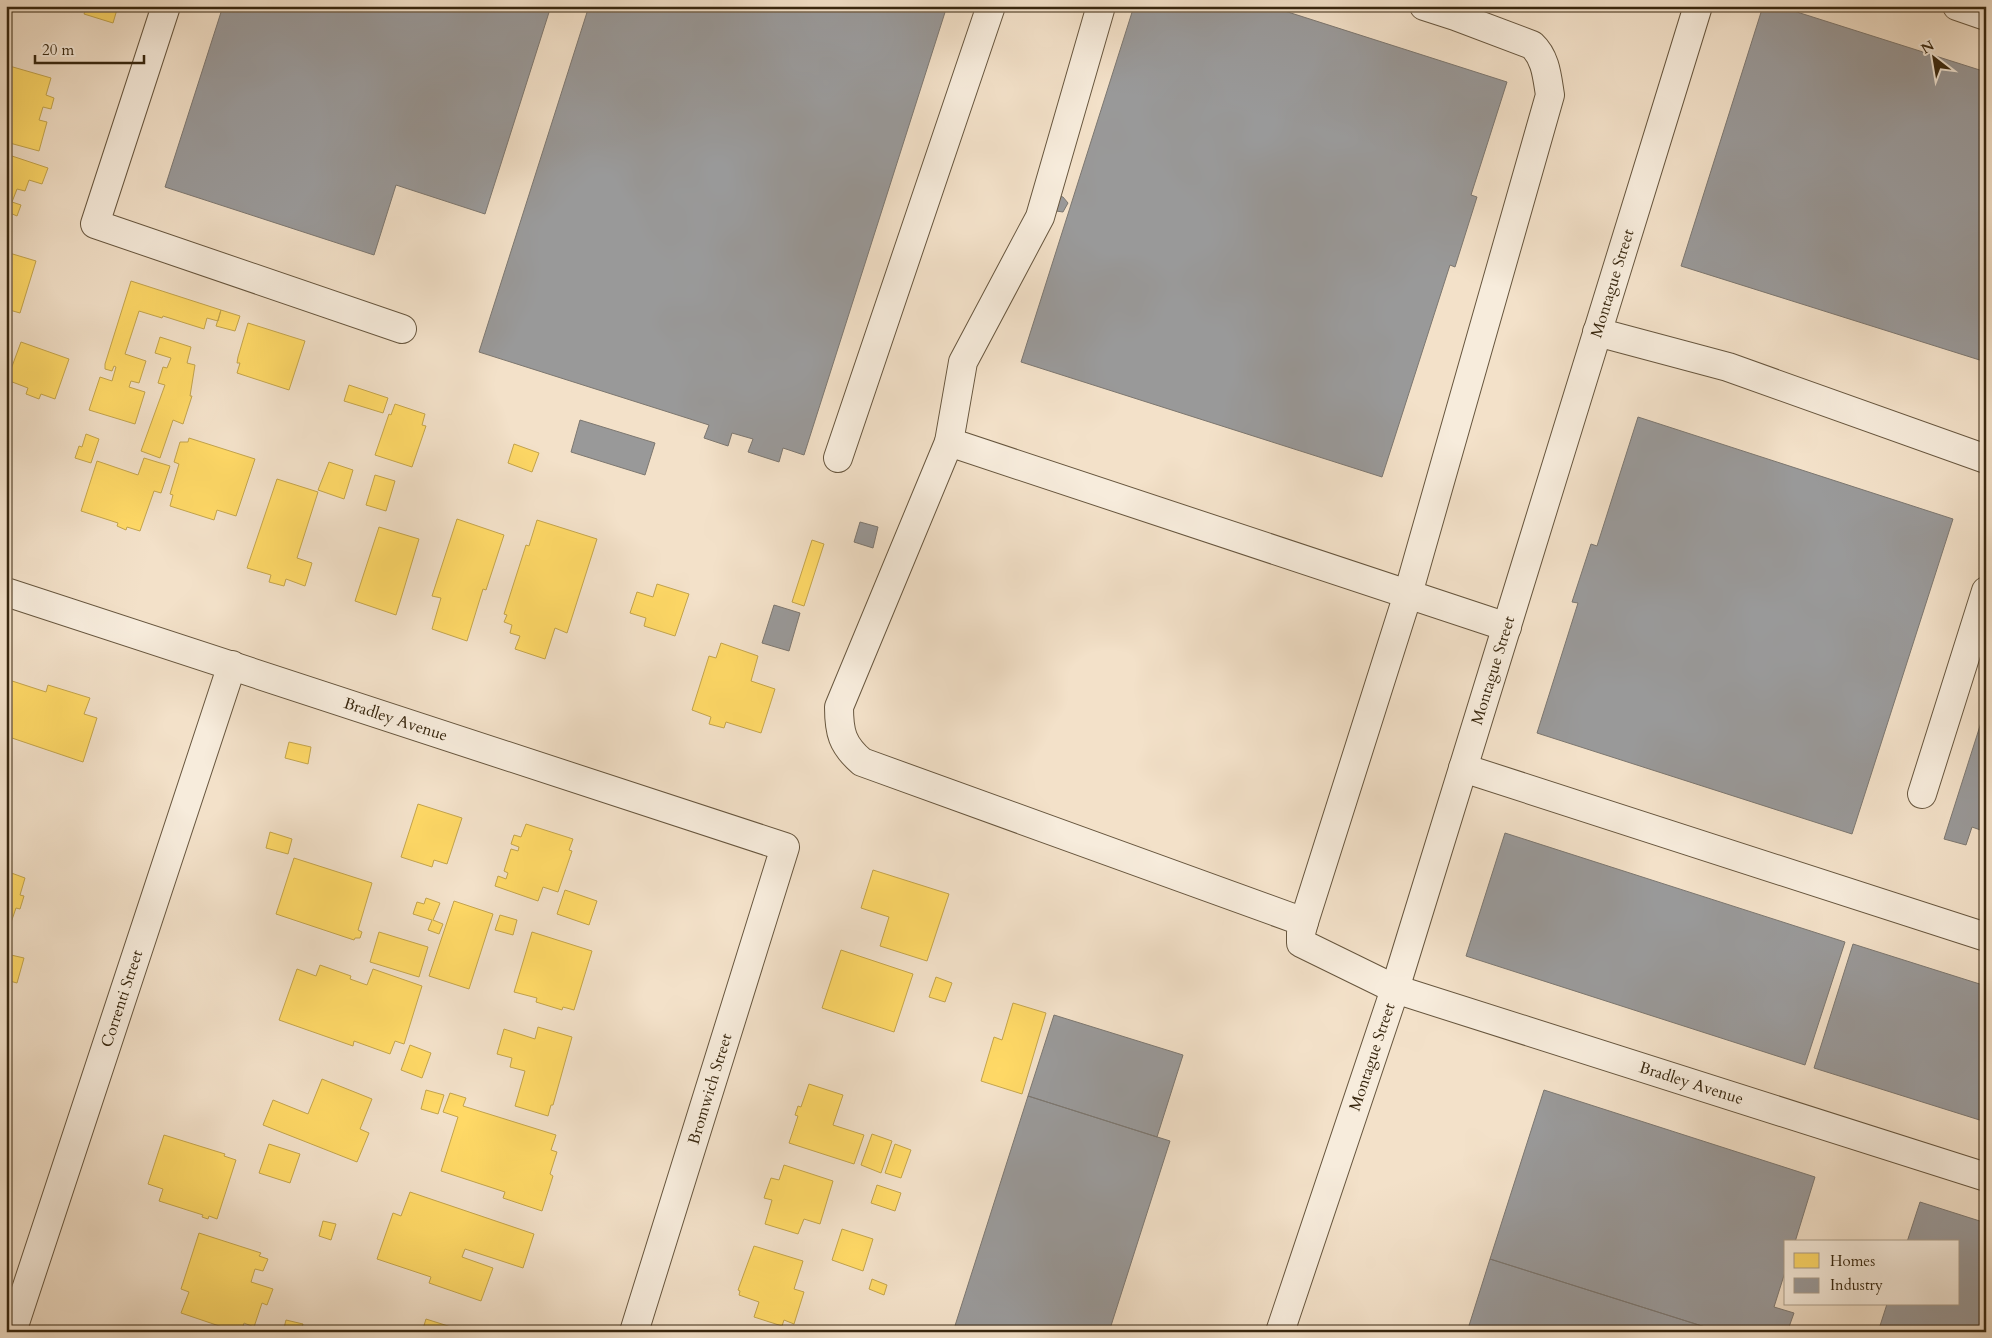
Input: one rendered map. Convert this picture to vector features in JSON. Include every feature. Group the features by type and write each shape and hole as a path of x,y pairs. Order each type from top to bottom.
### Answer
{"street":[{"path":"166,6 95,224 402,329"},
{"path":"838,458 991,6"},
{"path":"1101,6 1040,217 963,362 949,442 839,707 839,720 843,738 849,750 862,762 1304,922 1408,594 1550,95 1545,64 1532,45 1424,6"},
{"name":"Montague Street","path":"1280,1332 1396,989 1698,6"},
{"path":"1957,6 1986,16"},
{"path":"1598,332 1728,367 1986,460"},
{"path":"949,442 1507,627"},
{"path":"1922,794 1986,591"},
{"name":"Bradley Avenue","path":"6,592 785,847"},
{"name":"Correnti Street","path":"12,1332 232,665"},
{"path":"1463,768 1986,937"},
{"name":"Bromwich Street","path":"634,1332 785,847"},
{"name":"Bradley Avenue","path":"1304,922 1301,943 1396,989 1986,1177"}],"building: Homes":[{"path":"87,6 118,6 113,23 84,14"},
{"path":"6,65 51,78 46,95 54,98 51,109 43,107 39,120 47,122 39,151 6,142"},
{"path":"6,154 48,168 42,184 29,180 25,191 17,189 12,202 21,205 17,216 10,213 6,223"},
{"path":"6,252 36,261 20,313 6,309"},
{"path":"131,281 221,310 218,321 207,318 204,329 163,316 162,318 139,311 125,354 146,361 139,383 131,381 129,387 145,392 135,424 89,410 100,377 112,381 116,367 114,366 112,371 105,369 105,364"},
{"path":"221,310 240,316 235,331 216,326"},
{"path":"248,323 305,341 289,390 237,373 240,363 237,363 238,357"},
{"path":"160,337 191,347 187,363 195,365 190,396 192,396 183,424 173,420 160,458 141,451 165,385 158,383 163,367 167,368 171,358 155,353"},
{"path":"21,342 69,359 55,399 41,394 39,399 26,394 28,388 7,380"},
{"path":"349,385 388,398 383,413 344,401"},
{"path":"395,404 425,414 422,425 426,426 412,467 375,455 389,414 391,415"},
{"path":"86,434 99,439 91,463 75,458 79,446 82,447"},
{"path":"189,438 255,459 236,516 217,510 214,520 170,506 173,495 170,494 179,464 174,462 180,442 188,442"},
{"path":"514,444 539,453 532,472 508,463"},
{"path":"144,458 170,466 161,493 154,491 140,531 127,527 126,530 117,526 118,523 81,511 97,461 138,475"},
{"path":"329,462 353,470 344,499 318,490"},
{"path":"375,475 395,481 386,511 366,505"},
{"path":"277,479 318,492 297,558 312,563 305,586 286,579 284,586 269,582 271,575 247,568"},
{"path":"457,519 504,535 486,590 483,589 467,641 432,629 441,598 432,596"},
{"path":"537,520 597,539 567,633 555,628 545,659 515,649 520,636 510,633 512,625 504,622 507,615 504,614 526,545 529,546"},
{"path":"379,527 419,539 396,615 355,601"},
{"path":"812,540 824,544 804,606 792,602"},
{"path":"657,584 689,594 675,636 644,626 646,618 630,613 637,592 653,597"},
{"path":"721,643 758,656 751,681 775,689 761,733 726,722 724,728 709,724 711,717 692,710 709,656 716,658"},
{"path":"6,679 46,692 48,685 90,698 84,714 97,718 83,762 6,736"},
{"path":"289,742 311,747 308,764 285,758"},
{"path":"418,804 462,818 447,864 434,860 432,867 401,857"},
{"path":"526,824 573,839 569,850 572,851 558,892 543,887 538,901 495,886 498,876 506,879 508,873 504,871 511,849 518,851 519,847 511,844 514,835 521,837"},
{"path":"270,832 292,839 288,854 266,848"},
{"path":"294,858 372,883 358,930 362,932 360,938 355,938 354,940 276,914"},
{"path":"873,870 949,894 927,961 880,946 889,917 861,908"},
{"path":"6,871 25,878 20,895 24,896 20,909 16,908 6,937"},
{"path":"565,890 597,901 589,925 557,914"},
{"path":"426,898 440,903 433,920 443,924 439,934 428,930 432,920 413,914 417,902 424,904"},
{"path":"454,901 493,914 469,989 429,976"},
{"path":"500,915 517,920 513,935 495,930"},
{"path":"379,932 428,947 419,977 370,962"},
{"path":"532,932 592,951 574,1010 563,1007 562,1010 536,1002 537,998 514,992"},
{"path":"841,950 913,974 894,1032 822,1008"},
{"path":"11,955 24,958 17,983 6,980 6,971"},
{"path":"320,965 351,976 350,979 367,985 373,969 422,986 404,1044 395,1041 390,1054 354,1041 353,1046 279,1020 297,969 316,976"},
{"path":"936,977 952,983 945,1002 929,997"},
{"path":"1013,1003 1046,1013 1022,1094 981,1081 994,1037 1002,1040"},
{"path":"538,1027 572,1037 553,1105 551,1105 548,1116 515,1106 525,1071 510,1067 512,1058 497,1054 504,1029 535,1039"},
{"path":"410,1045 431,1053 422,1078 401,1070"},
{"path":"322,1079 372,1099 360,1129 369,1133 357,1162 263,1125 273,1100 308,1114"},
{"path":"809,1084 843,1095 833,1125 864,1135 854,1164 789,1143 798,1116 795,1115 798,1106 801,1107"},
{"path":"426,1090 444,1095 438,1114 421,1109"},
{"path":"450,1093 466,1098 463,1106 556,1135 551,1150 557,1152 550,1174 553,1176 542,1211 503,1198 505,1192 441,1171 458,1117 443,1112"},
{"path":"872,1134 892,1141 881,1173 861,1165"},
{"path":"164,1135 225,1154 224,1156 236,1160 217,1219 209,1216 208,1219 202,1217 203,1215 159,1201 163,1189 148,1184"},
{"path":"269,1144 300,1154 290,1183 259,1173"},
{"path":"895,1144 911,1150 901,1178 885,1173"},
{"path":"784,1165 833,1181 820,1224 804,1219 798,1234 765,1224 772,1200 764,1198 771,1178 779,1180"},
{"path":"877,1185 901,1193 895,1211 871,1203"},
{"path":"410,1192 534,1234 523,1268 465,1249 462,1257 493,1268 481,1301 429,1283 431,1277 377,1259 393,1213 401,1216"},
{"path":"323,1221 336,1224 331,1240 319,1236"},
{"path":"842,1229 873,1239 863,1271 832,1260"},
{"path":"199,1233 261,1253 259,1256 268,1259 263,1271 255,1269 251,1282 273,1289 267,1305 262,1303 254,1327 244,1323 241,1332 237,1332 181,1313 189,1292 181,1289"},
{"path":"754,1246 803,1261 794,1289 804,1292 794,1324 784,1320 782,1326 754,1317 759,1302 739,1295 740,1291 738,1290"},
{"path":"872,1279 887,1285 884,1295 869,1289"},
{"path":"426,1319 467,1332 422,1332"},
{"path":"286,1320 303,1324 301,1332 283,1332"}],"building: Industry":[{"path":"223,6 551,6 485,214 396,185 374,255 165,187"},
{"path":"589,6 947,6 804,455 783,448 779,462 748,452 753,439 732,433 728,446 704,438 709,425 479,352"},
{"path":"1134,6 1269,6 1507,82 1471,195 1477,197 1455,267 1450,265 1382,477 1021,362"},
{"path":"1763,6 1778,6 1986,72 1986,362 1681,266"},
{"path":"1059,196 1063,197 1068,203 1063,212 1056,211"},
{"path":"1638,417 1953,519 1852,834 1537,733 1578,603 1572,602 1591,544 1597,546"},
{"path":"580,420 655,443 645,475 571,452"},
{"path":"860,522 878,527 873,548 854,542"},
{"path":"774,605 800,613 789,651 762,643"},
{"path":"1986,707 1986,832 1972,827 1966,845 1944,839"},
{"path":"1505,833 1845,942 1805,1065 1466,956"},
{"path":"1853,944 1986,986 1986,1122 1814,1068"},
{"path":"1054,1015 1183,1055 1157,1137 1028,1096"},
{"path":"1544,1090 1815,1177 1796,1240 1784,1240 1784,1275 1774,1307 1794,1313 1789,1327 1804,1332 1721,1332 1490,1259"},
{"path":"1028,1096 1170,1141 1109,1332 953,1332"},
{"path":"1920,1202 1986,1223 1986,1332 1878,1332 1886,1306 1960,1306 1960,1240 1908,1240"},
{"path":"1490,1259 1721,1332 1467,1332"}]}
